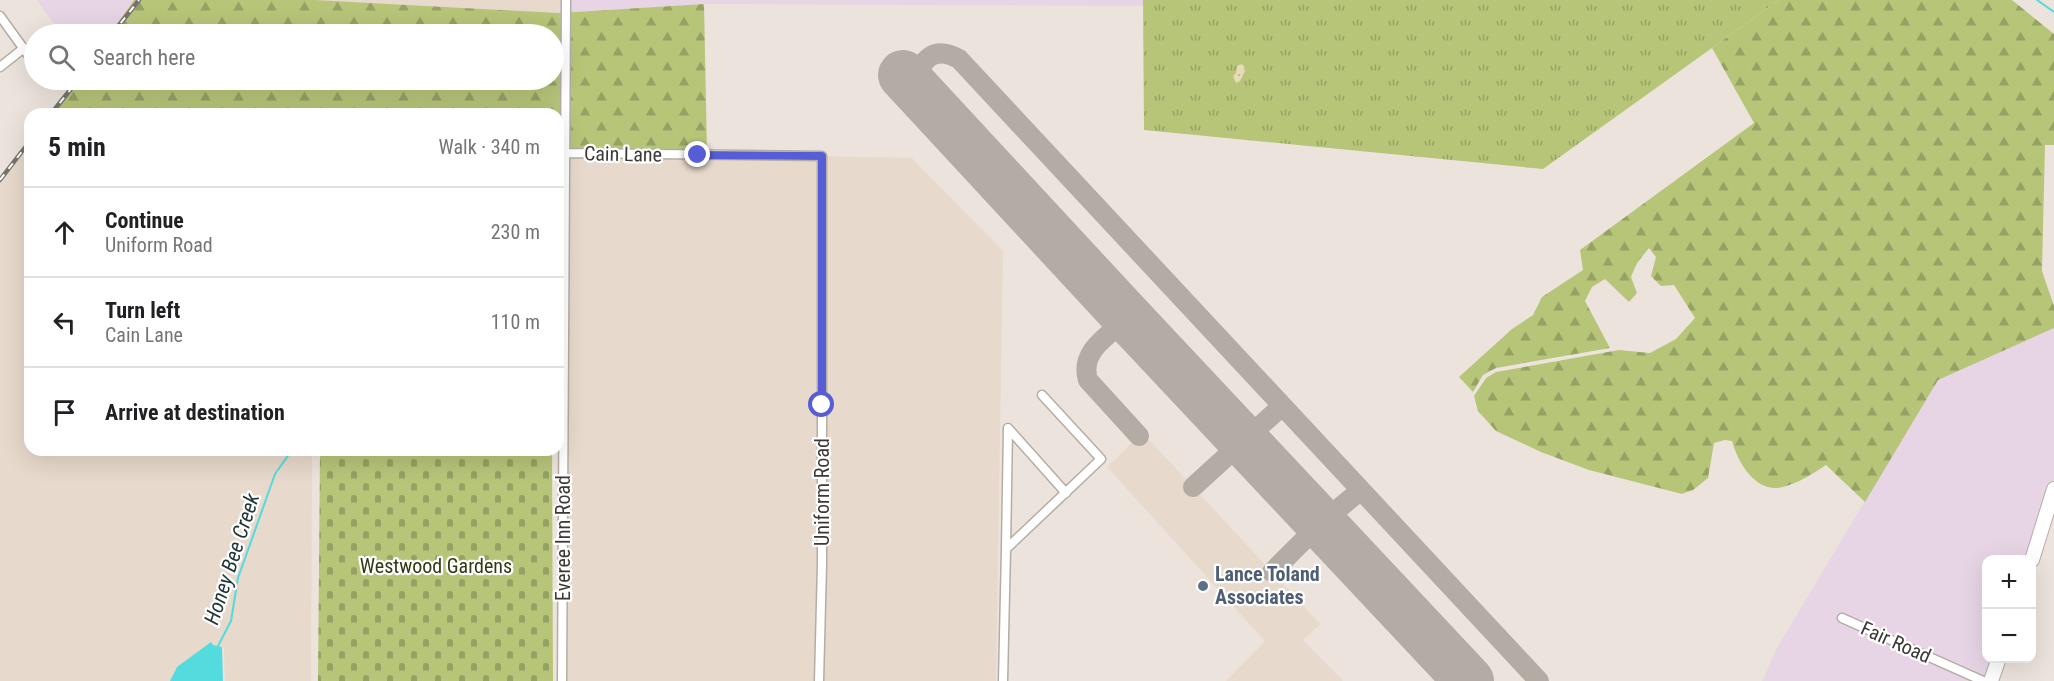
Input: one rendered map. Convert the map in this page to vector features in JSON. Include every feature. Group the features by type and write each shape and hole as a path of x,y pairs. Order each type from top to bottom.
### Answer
{"main road":[{"path":"2033,555 2054,489"},
{"path":"1991,681 1997,663"}],"street":[{"name":"Everee Inn Road","path":"564,417 566,0"},
{"path":"0,16 24,48 0,67"},
{"name":"Cain Lane","path":"566,153 822,156 822,159"},
{"name":"Uniform Road","path":"819,681 822,564 822,159"},
{"path":"1006,549 1101,459 1042,395"},
{"path":"1003,681 1008,428 1066,492"},
{"name":"Everee Inn Road","path":"562,681 564,456"},
{"name":"Fair Road","path":"1842,618 1983,681"}],"shaded area":[{"path":"37,0 134,0 117,24 54,24"},
{"path":"315,0 560,0 559,13"},
{"path":"560,0 1143,0 1143,6 704,4 559,13"},
{"path":"564,151 912,158 1003,251 996,681 567,681"},
{"path":"19,154 24,154 24,456 312,456 311,681 225,681 224,647 210,645 176,669 170,681 0,681 0,181"},
{"path":"2054,328 2054,479 2029,555 1982,555 1982,663 1995,663 1988,681 1762,681 1777,648 1938,379"},
{"path":"1142,432 1320,624 1303,640 1343,681 1226,681 1265,641 1107,467"}],"green space":[{"path":"134,0 315,0 559,13 704,4 707,153 564,151 564,108 55,108 70,90 564,90 564,24 117,24"},
{"path":"1143,0 1779,0 1543,169 1144,130"},
{"path":"1779,0 2012,0 2054,34 2054,145 2045,145 2042,271 2054,306 2054,328 1938,380 1865,502 1826,465 1789,485 1773,488 1764,486 1744,467 1732,441 1714,443 1708,478 1693,490 1682,494 1589,470 1541,452 1496,431 1478,411 1474,396 1486,378 1496,372 1619,350 1650,353 1676,339 1695,318 1674,285 1661,286 1651,276 1656,257 1649,248 1637,263 1631,277 1637,293 1629,302 1605,279 1592,287 1585,301 1610,348 1496,368 1483,375 1473,392 1459,377 1512,329 1533,315 1542,297 1583,270 1580,250 1754,123 1712,48"},
{"name":"Westwood Gardens","path":"320,456 552,456 553,681 318,681"}],"sand":[{"path":"1242,64 1246,69 1240,81 1236,83 1233,76 1237,66"}],"water":[{"path":"211,642 213,645 222,647 223,681 170,681 177,667"}],"waterway":[{"path":"2037,0 2054,12"},
{"name":"Honey Bee Creek","path":"218,646 231,621 238,578 275,474 288,456"}],"taxiway":[{"path":"912,84 929,57 942,53 959,59 1539,681"},
{"path":"1128,318 1098,344 1088,360 1086,370 1088,380 1139,436"},
{"path":"1193,487 1282,406"},
{"path":"1272,572 1321,523 1361,490"}],"runway":[{"path":"903,75 1469,681"}],"railway":[{"path":"120,24 139,0"},
{"path":"56,108 70,90"},
{"path":"0,180 24,149"}],"place":[{"name":"Lance Toland Associates","path":"1203,586"}],"route":[{"path":"698,155 822,156 822,405"}]}
